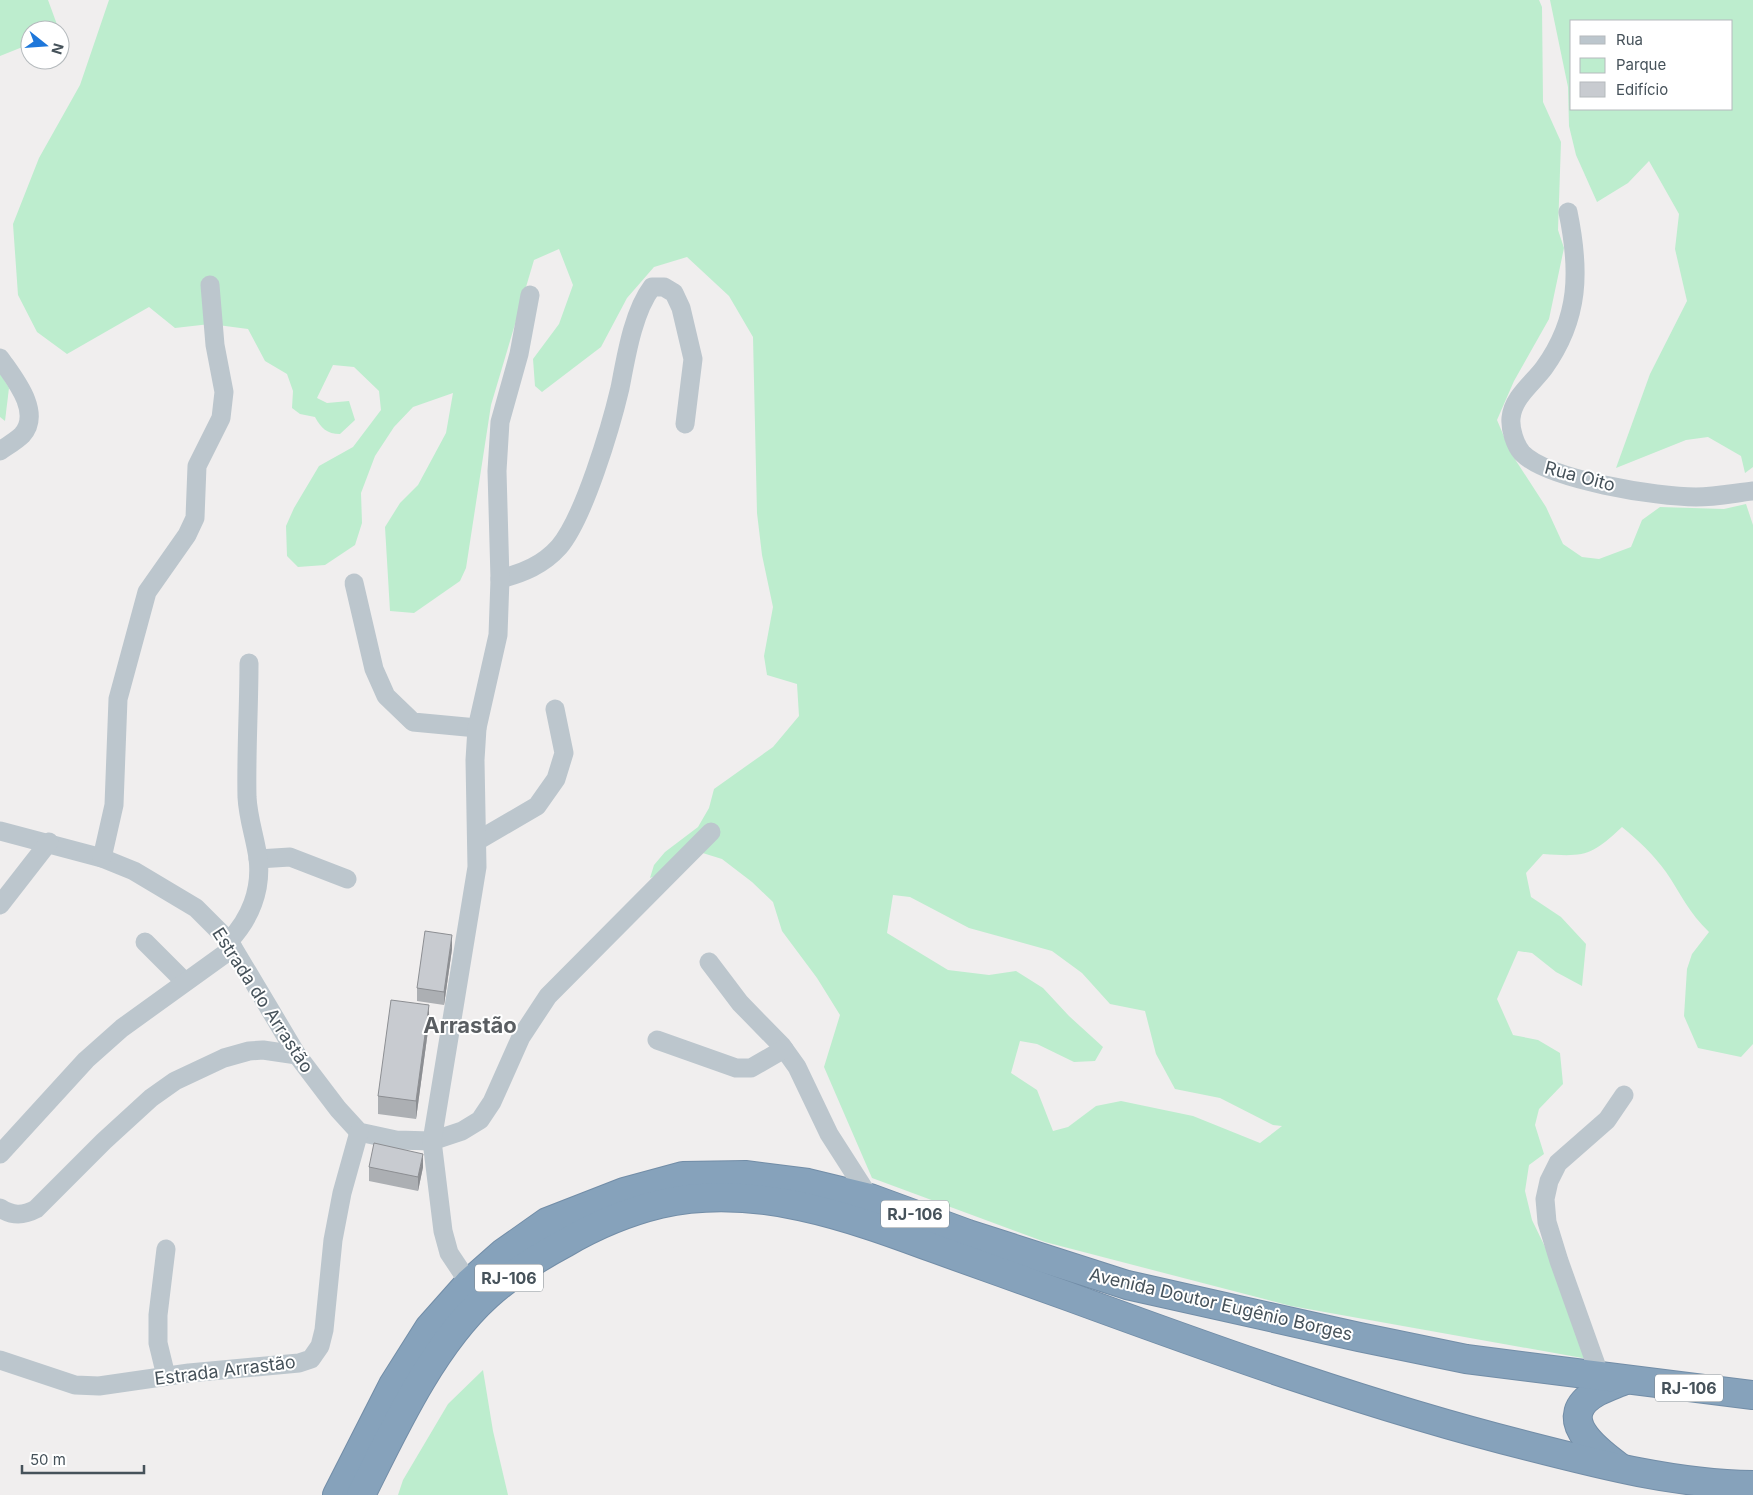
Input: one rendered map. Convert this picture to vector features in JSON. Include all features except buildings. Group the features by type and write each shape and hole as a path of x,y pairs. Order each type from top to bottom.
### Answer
{"highway":[{"name":"Avenida Doutor Eugênio Borges","path":"337,1495 392,1386 429,1328 468,1283 503,1253 547,1222 624,1192 683,1176 745,1175 808,1183 870,1198 968,1234 1127,1285 1466,1359 1753,1395"},
{"name":"Avenida Doutor Eugênio Borges","path":"361,1495 409,1400 450,1338 484,1298 526,1264 590,1229 658,1205 709,1196 756,1200 804,1208 871,1225 1120,1316 1403,1411 1487,1436 1625,1471 1674,1487 1745,1488"},
{"path":"1613,1378 1587,1400 1580,1411 1580,1432 1625,1471"}],"street":[{"name":"Rua Oito","path":"1568,212 1575,248 1575,288 1567,327 1558,347 1542,370 1527,386 1513,410 1511,417 1513,435 1521,452 1536,464 1555,472 1609,486 1696,497 1753,491"},
{"path":"102,858 114,805 118,699 147,592 186,536 195,518 197,466 221,418 224,392 215,345 210,285"},
{"path":"500,579 522,574 543,562 559,547 573,526 606,434 641,309 646,294 652,287 664,287 674,293 682,308 692,359 685,424"},
{"path":"468,1283 449,1253 442,1231 432,1140 477,866 476,728 498,635 500,579 497,470 500,422 519,354 530,295"},
{"path":"0,358 15,380 31,412 29,425 22,435 0,451"},
{"path":"354,582 374,669 386,696 413,722 476,728"},
{"path":"0,1154 86,1060 122,1028 185,982 231,944 250,913 256,893 258,859 247,799 249,663"},
{"path":"477,841 537,806 556,780 564,753 554,709"},
{"name":"Estrada do Arrastão","path":"0,831 48,842 102,858 134,871 172,891 196,908 231,944 297,1055 338,1109 359,1132"},
{"path":"359,1132 396,1140 432,1140 462,1131 480,1120 492,1102 521,1037 548,996 711,832"},
{"path":"0,905 48,842"},
{"path":"258,859 290,857 348,878"},
{"path":"145,942 185,982"},
{"path":"709,962 740,1003 784,1049 797,1066 830,1134 870,1198"},
{"path":"657,1040 736,1068 751,1068 784,1049"},
{"path":"0,1208 7,1212 24,1215 36,1209 110,1135 151,1098 175,1082 224,1058 249,1051 262,1050 297,1055"},
{"path":"1613,1378 1559,1262 1547,1222 1545,1199 1549,1180 1558,1163 1607,1120 1624,1094"},
{"name":"Estrada Arrastão","path":"0,1360 75,1385 99,1386 166,1376 299,1363 311,1360 316,1354 324,1330 333,1240 342,1193 359,1132"},
{"path":"166,1249 158,1315 158,1343 166,1376"}],"green space":[{"path":"0,0 48,0 55,20 20,20 20,48 0,56"},
{"path":"109,0 1539,0 1542,7 1543,102 1561,142 1558,230 1564,248 1549,319 1514,381 1497,420 1511,453 1546,507 1563,544 1582,557 1599,559 1631,547 1642,520 1660,507 1724,509 1746,504 1753,525 1753,1044 1741,1057 1698,1048 1684,1016 1687,969 1692,954 1709,932 1691,910 1666,872 1640,842 1622,827 1602,844 1587,852 1569,855 1543,854 1526,873 1531,897 1561,917 1586,944 1582,986 1556,972 1532,953 1518,951 1497,999 1513,1035 1538,1040 1560,1053 1563,1084 1539,1109 1535,1125 1544,1154 1529,1165 1525,1191 1532,1220 1548,1253 1588,1359 1291,1306 1045,1242 872,1178 824,1067 840,1015 817,978 782,931 773,902 752,882 722,859 693,850 667,872 650,878 654,865 665,852 698,827 709,808 714,789 773,747 799,716 797,684 767,675 764,656 773,607 762,555 757,513 753,337 729,296 687,257 654,267 627,298 601,347 542,392 535,386 533,359 559,324 573,285 559,249 534,260 491,405 466,568 460,581 414,613 390,611 385,527 400,503 418,485 446,433 453,393 413,407 394,427 375,456 361,493 362,523 355,545 325,565 298,567 287,556 286,526 294,508 319,466 353,447 381,410 379,391 354,367 333,365 317,398 327,403 349,401 355,420 340,434 335,434 325,430 315,417 300,414 292,408 293,391 287,374 265,361 248,329 210,324 175,328 149,307 67,354 37,332 18,295 13,224 39,158 80,85","holes":["893,895 910,897 969,928 1052,951 1082,973 1110,1004 1145,1011 1156,1054 1175,1089 1220,1098 1273,1125 1282,1126 1260,1143 1193,1116 1121,1101 1096,1106 1068,1127 1053,1131 1037,1090 1011,1073 1020,1041 1037,1044 1074,1062 1095,1061 1103,1047 1069,1016 1043,988 1016,971 989,975 948,970 887,933"]},
{"path":"1550,0 1753,0 1753,467 1745,473 1741,456 1708,437 1686,440 1616,468 1650,374 1687,301 1675,249 1679,214 1649,161 1628,183 1597,202 1576,155 1569,126 1568,87"},
{"path":"0,373 9,388 5,421 0,417"},
{"path":"483,1370 493,1431 508,1495 398,1495 403,1480 448,1404"}],"district":[{"name":"Arrastão","path":"470,1025"}]}
